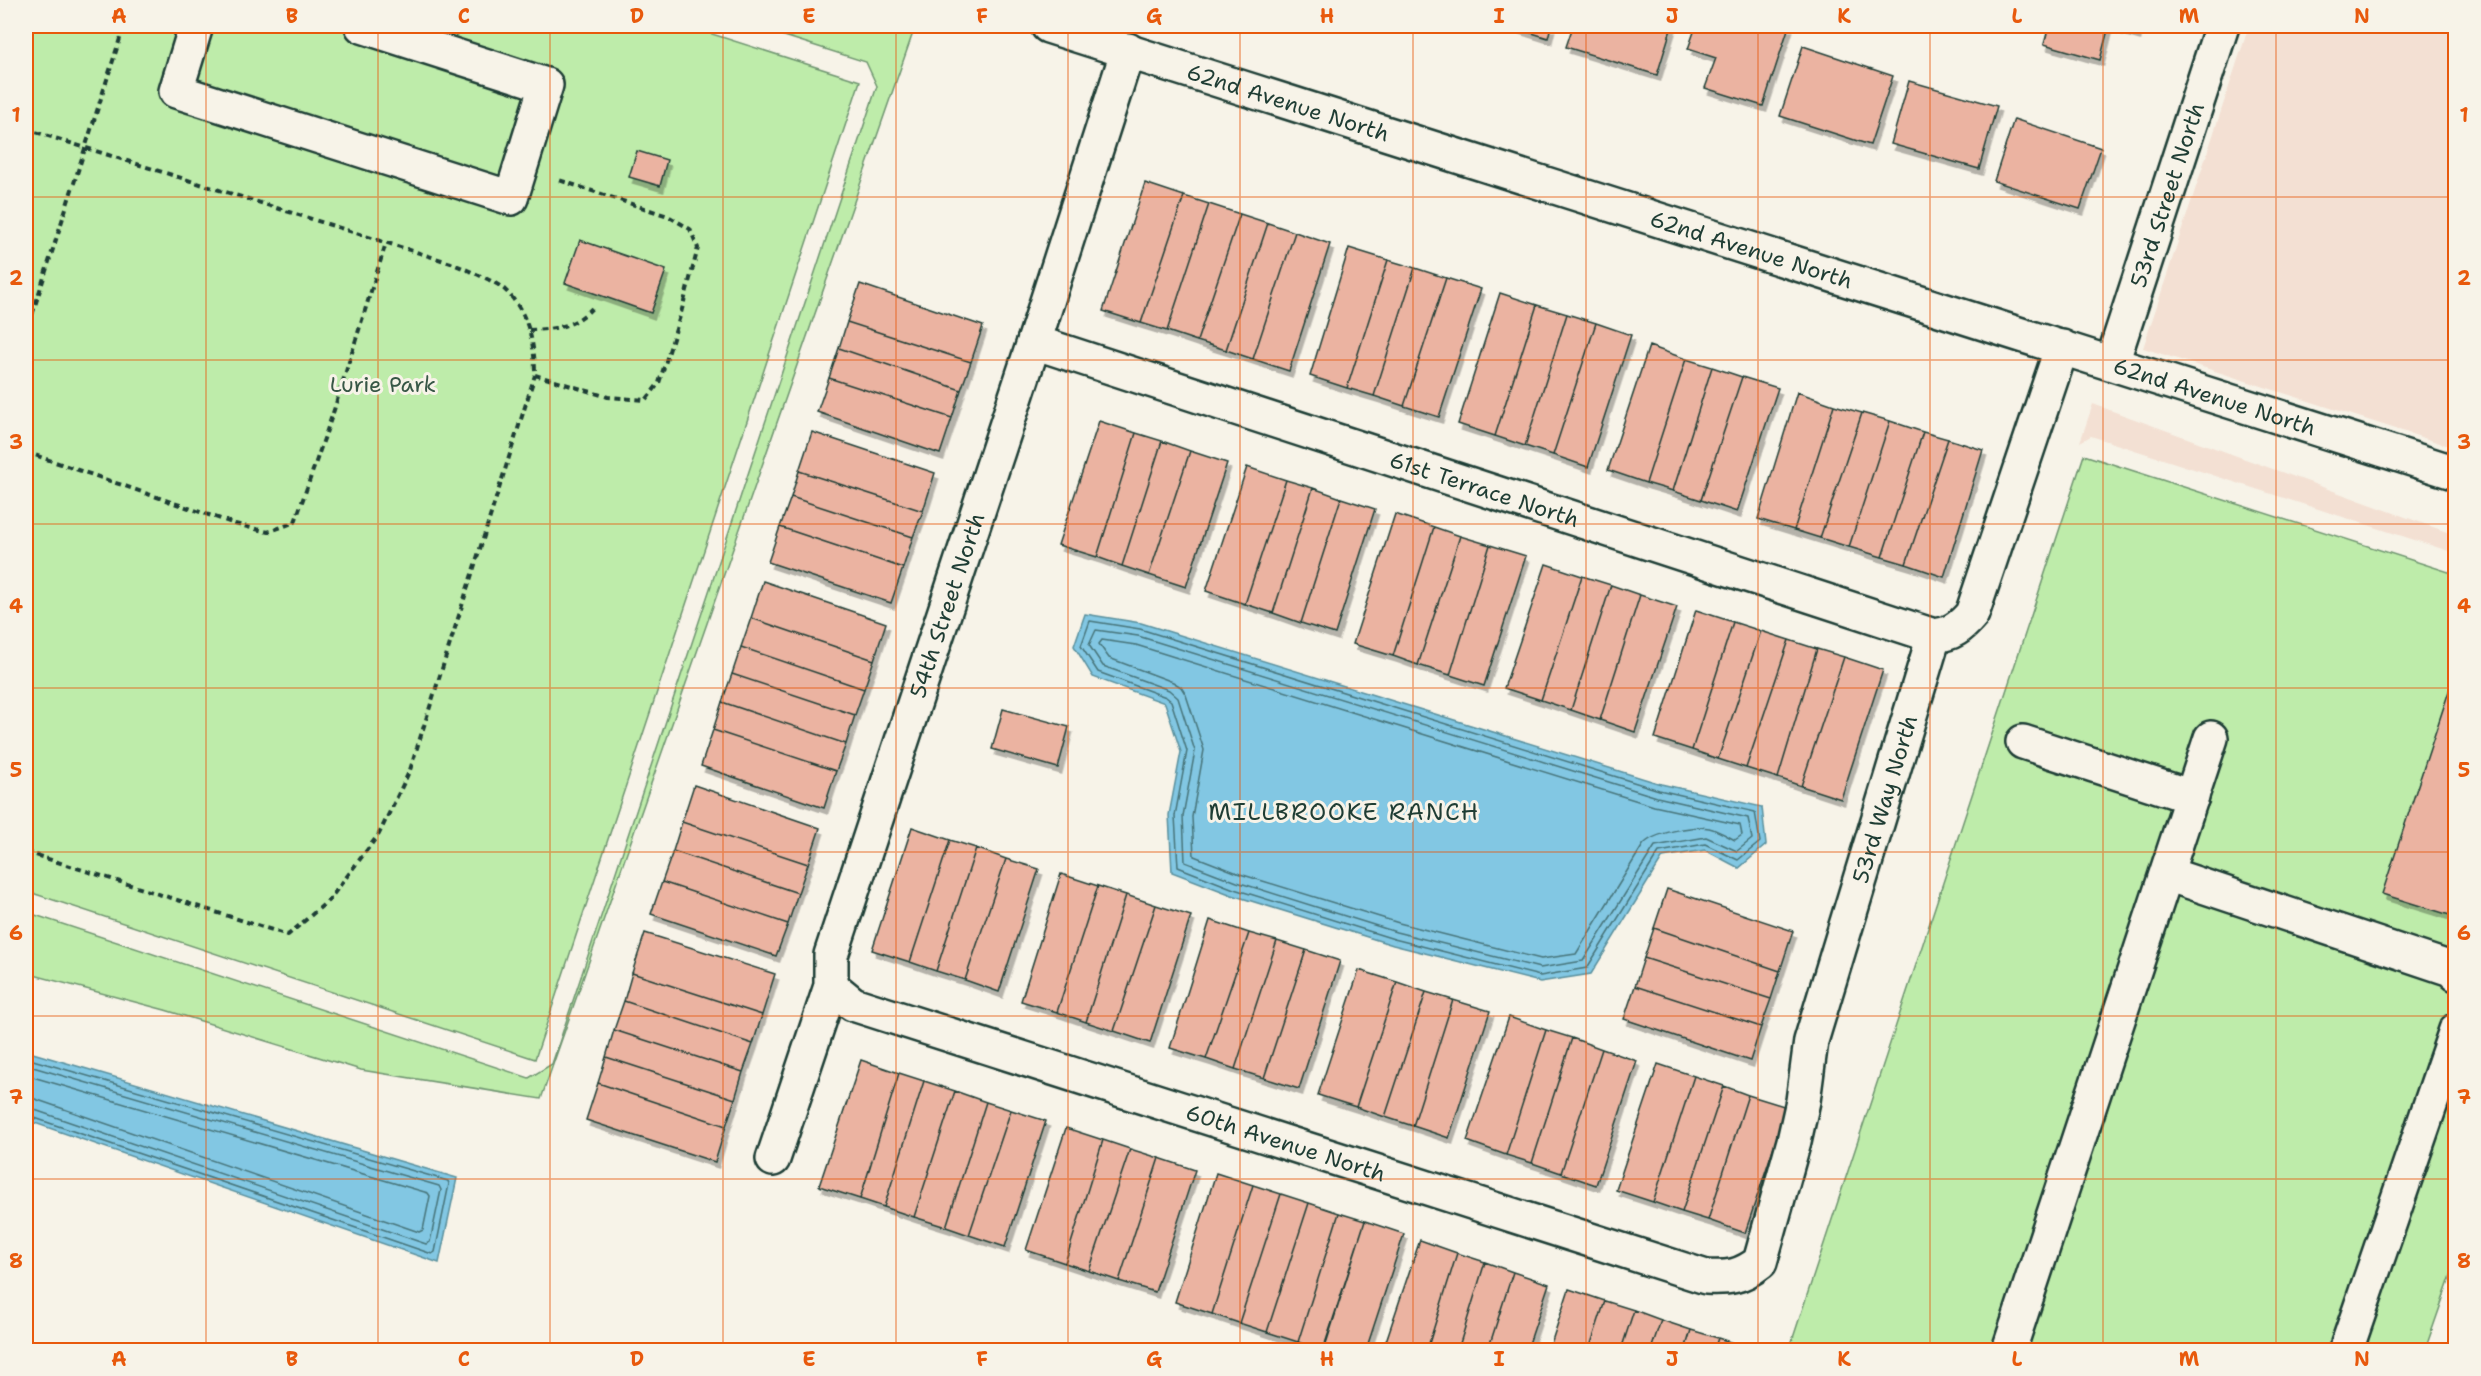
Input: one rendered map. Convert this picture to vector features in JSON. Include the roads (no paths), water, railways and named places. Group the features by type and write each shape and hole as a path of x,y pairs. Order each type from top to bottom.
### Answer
{"street":[{"path":"196,26 176,91 511,198 546,85 365,26"},
{"name":"62nd Avenue North","path":"1048,26 2456,473"},
{"name":"53rd Street North","path":"2112,363 2222,26"},
{"name":"54th Street North","path":"772,1159 831,986 831,955 1128,50"},
{"name":"61st Terrace North","path":"1034,342 1934,636"},
{"path":"1934,636 1947,635 1961,626 1972,614 2062,347"},
{"name":"53rd Way North","path":"1747,1272 1760,1262 1794,1142 1803,1101 1811,1041 1934,636"},
{"path":"2009,1350 2211,738"},
{"path":"2023,742 2192,797"},
{"path":"2167,874 2451,969 2456,974"},
{"name":"60th Avenue North","path":"831,986 853,1004 1706,1277 1726,1278 1747,1272"},
{"path":"2346,1350 2456,1030"}],"water":[{"path":"1085,614 1141,623 1661,784 1762,807 1766,845 1739,868 1705,850 1663,857 1591,974 1540,982 1393,945 1232,895 1172,872 1169,815 1181,752 1165,703 1093,677 1074,646"},
{"path":"26,1051 457,1178 439,1263 26,1120"}],"district":[{"name":"MILLBROOKE RANCH","path":"1344,812"}],"park label":[{"name":"Lurie Park","path":"383,384"}]}
